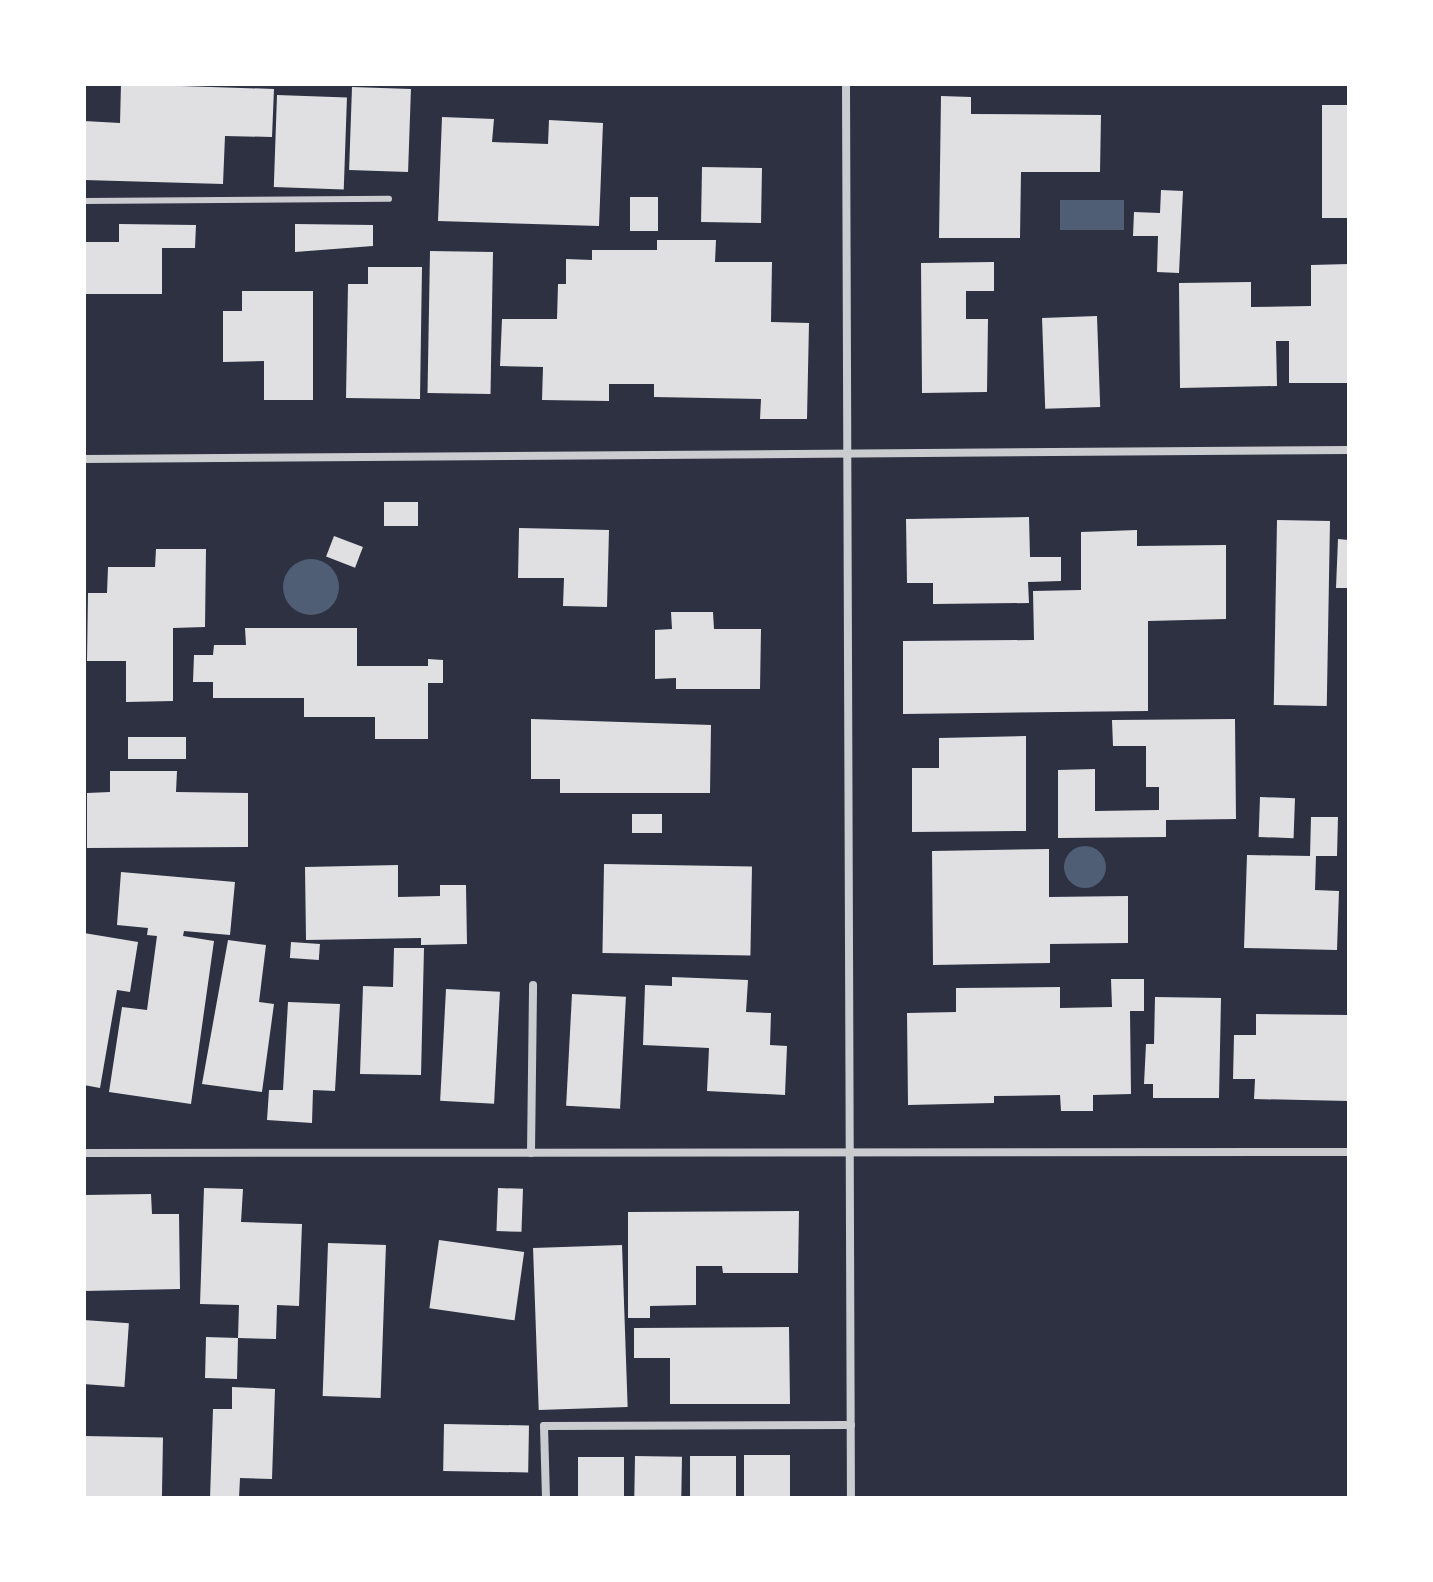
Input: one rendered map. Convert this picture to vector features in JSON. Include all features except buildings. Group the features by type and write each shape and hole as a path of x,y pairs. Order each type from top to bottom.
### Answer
{"street":[{"path":"846,84 851,1498"},
{"path":"84,459 1349,450"},
{"path":"531,1153 533,985"},
{"path":"84,1153 1349,1152"},
{"path":"546,1498 544,1426 851,1425"}],"lane":[{"path":"84,201 389,199"}],"water":[{"path":"1060,200 1124,200 1124,230 1060,230"},
{"path":"311,559 331,567 339,587 331,607 311,615 291,607 283,587 291,567"},
{"path":"1085,846 1100,852 1106,867 1100,882 1085,888 1070,882 1064,867 1070,852"}]}
